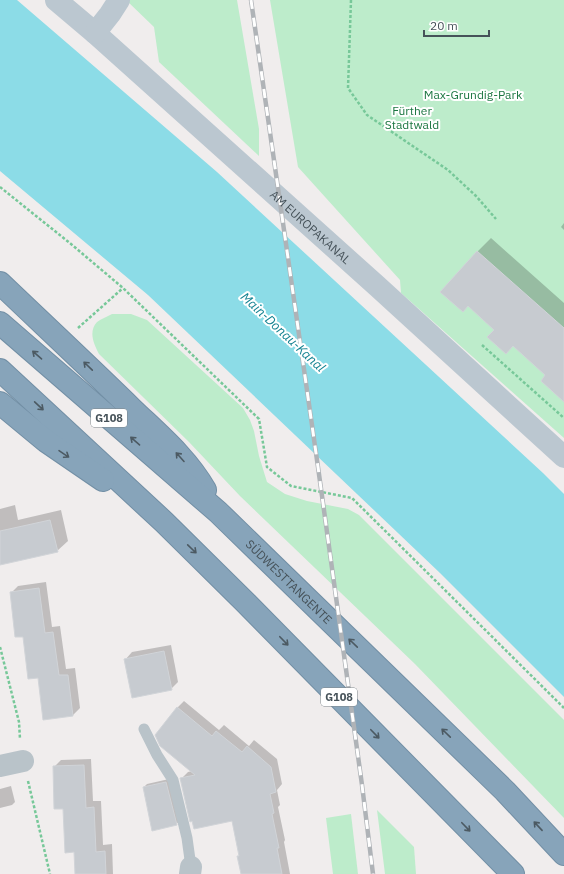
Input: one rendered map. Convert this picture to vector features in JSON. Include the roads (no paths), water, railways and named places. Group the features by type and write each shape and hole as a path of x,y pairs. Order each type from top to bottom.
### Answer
{"highway":[{"path":"0,283 63,341 180,456 201,482 218,512"},
{"name":"SÜDWESTTANGENTE","path":"0,323 218,512 505,791 564,854"},
{"name":"G108","path":"0,370 164,522 251,607 513,874"},
{"path":"0,403 46,441 164,522"}],"main road":[{"name":"AM EUROPAKANAL","path":"56,0 95,33 377,286 564,457"},
{"path":"95,33 120,0"}],"street":[{"path":"0,766 23,761"}],"lane":[{"path":"144,729 157,755 173,780 187,838 190,870"}],"water":[{"name":"Main-Donau-Kanal","path":"0,0 17,0 217,172 564,494 564,697 440,573 148,295 0,171"}],"railway":[{"path":"251,0 318,467 373,874"}],"park label":[{"name":"Max-Grundig-Park","path":"473,94"},
{"name":"Fürther Stadtwald","path":"412,117"}]}
